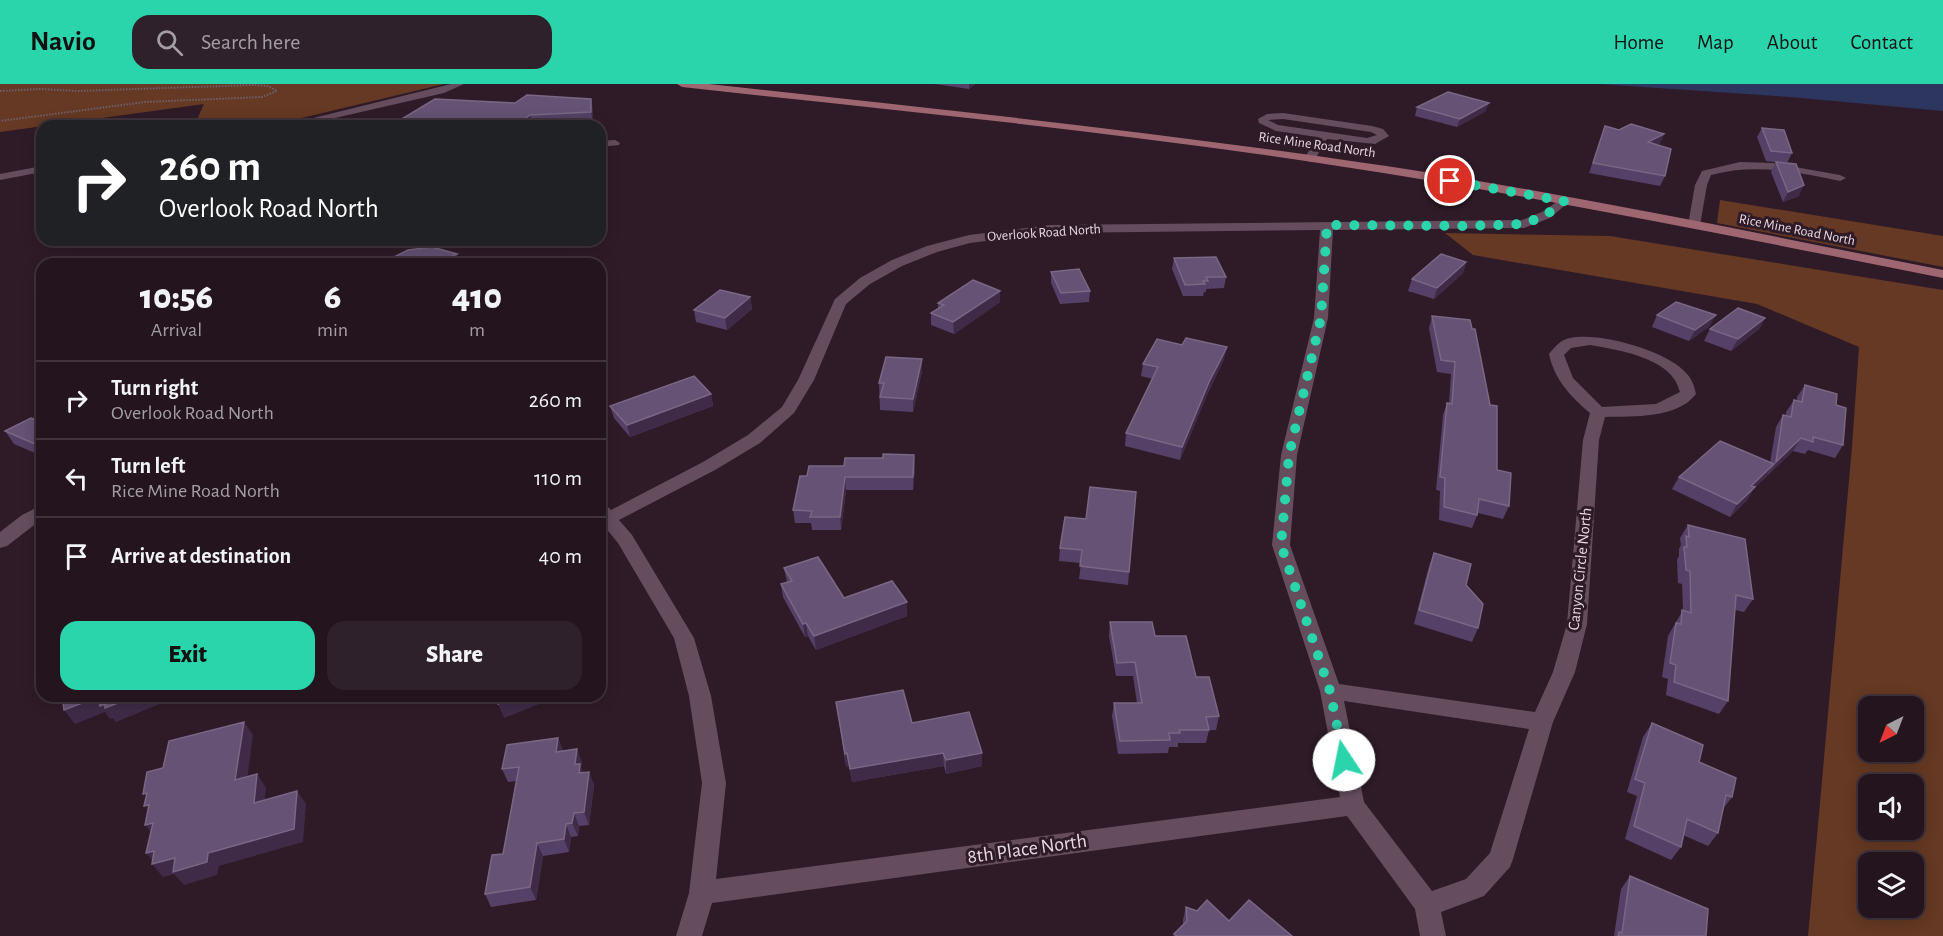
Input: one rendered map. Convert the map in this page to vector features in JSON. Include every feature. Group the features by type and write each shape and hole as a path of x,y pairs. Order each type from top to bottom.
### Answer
{"main road":[{"name":"Rice Mine Road North","path":"682,84 1032,122 1310,159 1564,201 1943,274"}],"street":[{"path":"312,120 444,90 459,84"},
{"path":"1274,116 1305,119 1372,129 1384,136 1375,141 1366,141 1324,135 1276,128 1264,123 1263,119 1274,116"},
{"path":"1310,159 1324,135"},
{"path":"606,144 615,143"},
{"path":"1694,225 1706,172 1734,165 1775,166 1840,178"},
{"path":"0,177 36,170"},
{"name":"Overlook Road North","path":"606,513 709,466 745,444 788,410 807,380 840,302 865,281 897,263 951,244 1010,233 1050,230 1524,224 1546,215 1564,201"},
{"path":"1327,225 1321,318 1289,455 1281,545 1330,691 1353,805 1427,905 1433,936"},
{"path":"1590,341 1617,344 1644,353 1667,366 1684,380 1688,394 1676,403 1641,410 1598,412 1582,399 1558,368 1556,354 1567,344 1590,341"},
{"name":"Canyon Circle North","path":"1427,905 1475,888 1501,859 1542,722 1564,672 1577,624 1592,440 1598,412"},
{"path":"0,542 36,514"},
{"path":"606,514 625,539 684,638 700,696 714,783 702,892 689,936"},
{"path":"1330,691 1542,722"},
{"name":"8th Place North","path":"702,892 1353,805"}],"path":[{"path":"0,90 86,91 253,85 268,86 277,91 262,97 145,102 0,121"}],"shaded area":[{"path":"0,84 444,84 293,120 197,120 204,104 87,120 36,120 36,127 0,132"},
{"path":"1720,200 1943,236 1943,267 1717,223"},
{"path":"1445,233 1610,236 1943,290 1943,936 1808,936 1859,347 1757,304 1473,255"}],"water":[{"path":"1599,84 1943,84 1943,111 1790,97"}],"building":[{"path":"1448,92 1489,103 1460,119 1417,107"},
{"path":"527,95 591,99 591,112 530,115 523,120 400,120 435,99 515,103"},
{"path":"1631,124 1664,134 1648,142 1671,149 1665,176 1593,163 1605,126 1619,130"},
{"path":"1762,128 1784,130 1792,153 1771,151"},
{"path":"1776,162 1796,164 1804,185 1788,192"},
{"path":"432,247 457,254 449,258 392,258 408,250"},
{"path":"1441,254 1466,262 1437,288 1412,279"},
{"path":"1216,257 1226,277 1206,277 1208,281 1203,281 1205,284 1185,285 1174,258"},
{"path":"1079,269 1090,291 1061,293 1051,272"},
{"path":"973,280 1000,291 953,322 931,313 944,305 938,303"},
{"path":"720,290 750,297 725,318 694,310"},
{"path":"1676,302 1716,315 1695,330 1657,315"},
{"path":"1738,308 1765,318 1738,339 1710,329"},
{"path":"1432,316 1470,320 1472,329 1475,329 1490,405 1497,406 1497,470 1511,473 1509,506 1479,499 1477,515 1444,507 1445,478 1440,477 1447,403 1452,404 1455,362 1441,360"},
{"path":"1186,338 1227,347 1209,382 1182,447 1126,433 1158,367 1143,364 1157,339 1182,345"},
{"path":"886,357 922,359 913,399 880,397 884,383 879,383"},
{"path":"694,376 711,394 627,425 610,406"},
{"path":"1805,385 1837,394 1836,405 1846,408 1843,445 1813,437 1813,442 1801,438 1776,462 1783,415 1791,417 1794,400 1802,402"},
{"path":"31,418 36,420 36,444 5,431"},
{"path":"1720,441 1774,464 1751,486 1755,487 1737,504 1679,477"},
{"path":"883,454 914,455 913,477 845,477 840,517 810,517 812,511 793,510 800,476 807,476 809,466 844,466 845,458 883,458"},
{"path":"1090,487 1136,492 1129,572 1080,566 1082,550 1060,548 1065,517 1086,519"},
{"path":"1688,525 1745,539 1753,599 1736,595 1728,701 1674,682 1676,665 1670,663 1676,623 1681,624 1682,610 1691,613 1690,571 1686,570 1684,547 1687,547 1686,536 1689,537"},
{"path":"1434,553 1471,564 1466,585 1483,604 1478,628 1419,610"},
{"path":"818,557 844,598 892,581 907,602 814,636 806,623 803,624 781,584 792,581 784,568"},
{"path":"1110,622 1152,622 1155,636 1186,636 1196,677 1209,677 1219,716 1206,717 1209,730 1179,730 1180,733 1169,733 1170,740 1120,741 1114,703 1142,703 1135,662 1117,663"},
{"path":"903,690 912,723 969,712 982,753 946,760 943,753 850,769 847,753 845,754 836,702"},
{"path":"63,702 85,702 64,710"},
{"path":"99,702 120,702 105,708 105,704 100,706"},
{"path":"244,722 235,780 257,774 254,803 297,791 294,829 208,853 207,862 173,872 175,858 152,864 154,851 146,853 153,823 145,825 149,805 144,806 147,793 143,794 147,772 163,768 169,741"},
{"path":"1652,723 1703,745 1699,762 1736,778 1732,797 1726,795 1718,833 1687,819 1681,847 1634,826 1645,783 1635,779"},
{"path":"558,738 556,752 577,749 575,764 580,764 579,773 589,772 584,812 574,813 572,823 566,824 564,839 537,843 530,887 485,894 492,855 503,854 519,767 502,769 507,745"},
{"path":"1630,876 1708,909 1706,936 1618,936 1619,932 1622,933"},
{"path":"1207,900 1229,921 1249,900 1292,936 1177,936 1174,934 1187,921 1186,907 1197,911"}],"route":[{"path":"1344,760 1330,691 1281,545 1289,455 1321,318 1327,225 1524,224 1546,215 1564,201 1450,181"}]}
